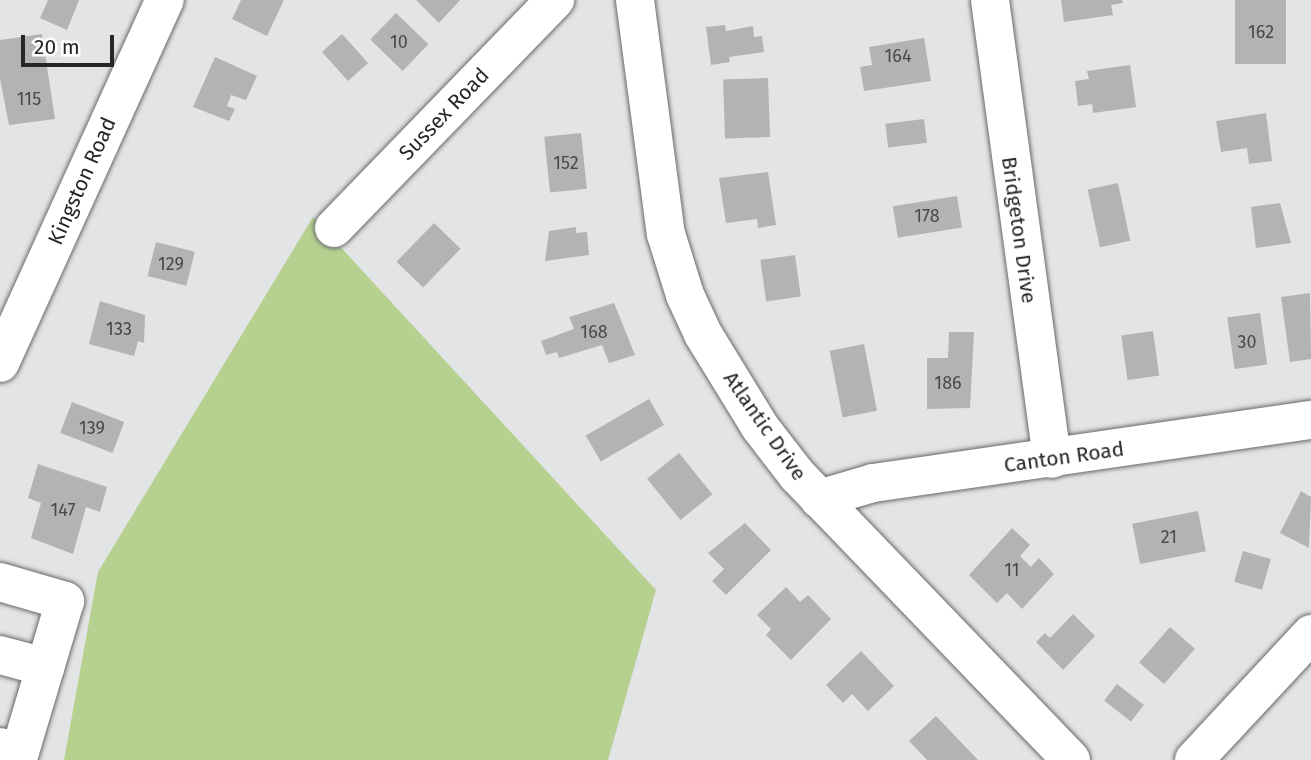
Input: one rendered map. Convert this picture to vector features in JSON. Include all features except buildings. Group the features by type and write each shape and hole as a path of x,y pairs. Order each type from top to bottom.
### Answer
{"street":[{"name":"Kingston Road","path":"0,363 165,0"},
{"name":"Sussex Road","path":"334,228 555,0"},
{"name":"Atlantic Drive","path":"635,0 666,234 685,295 760,427 819,499 1071,760"},
{"name":"Bridgeton Drive","path":"990,0 1052,459"},
{"name":"Canton Road","path":"819,499 873,483 1311,420"},
{"path":"0,582 65,601 20,752 0,747"},
{"path":"1194,760 1311,634"},
{"path":"0,655 45,667"}],"green space":[{"path":"313,217 656,590 608,760 64,760 98,572"}]}
